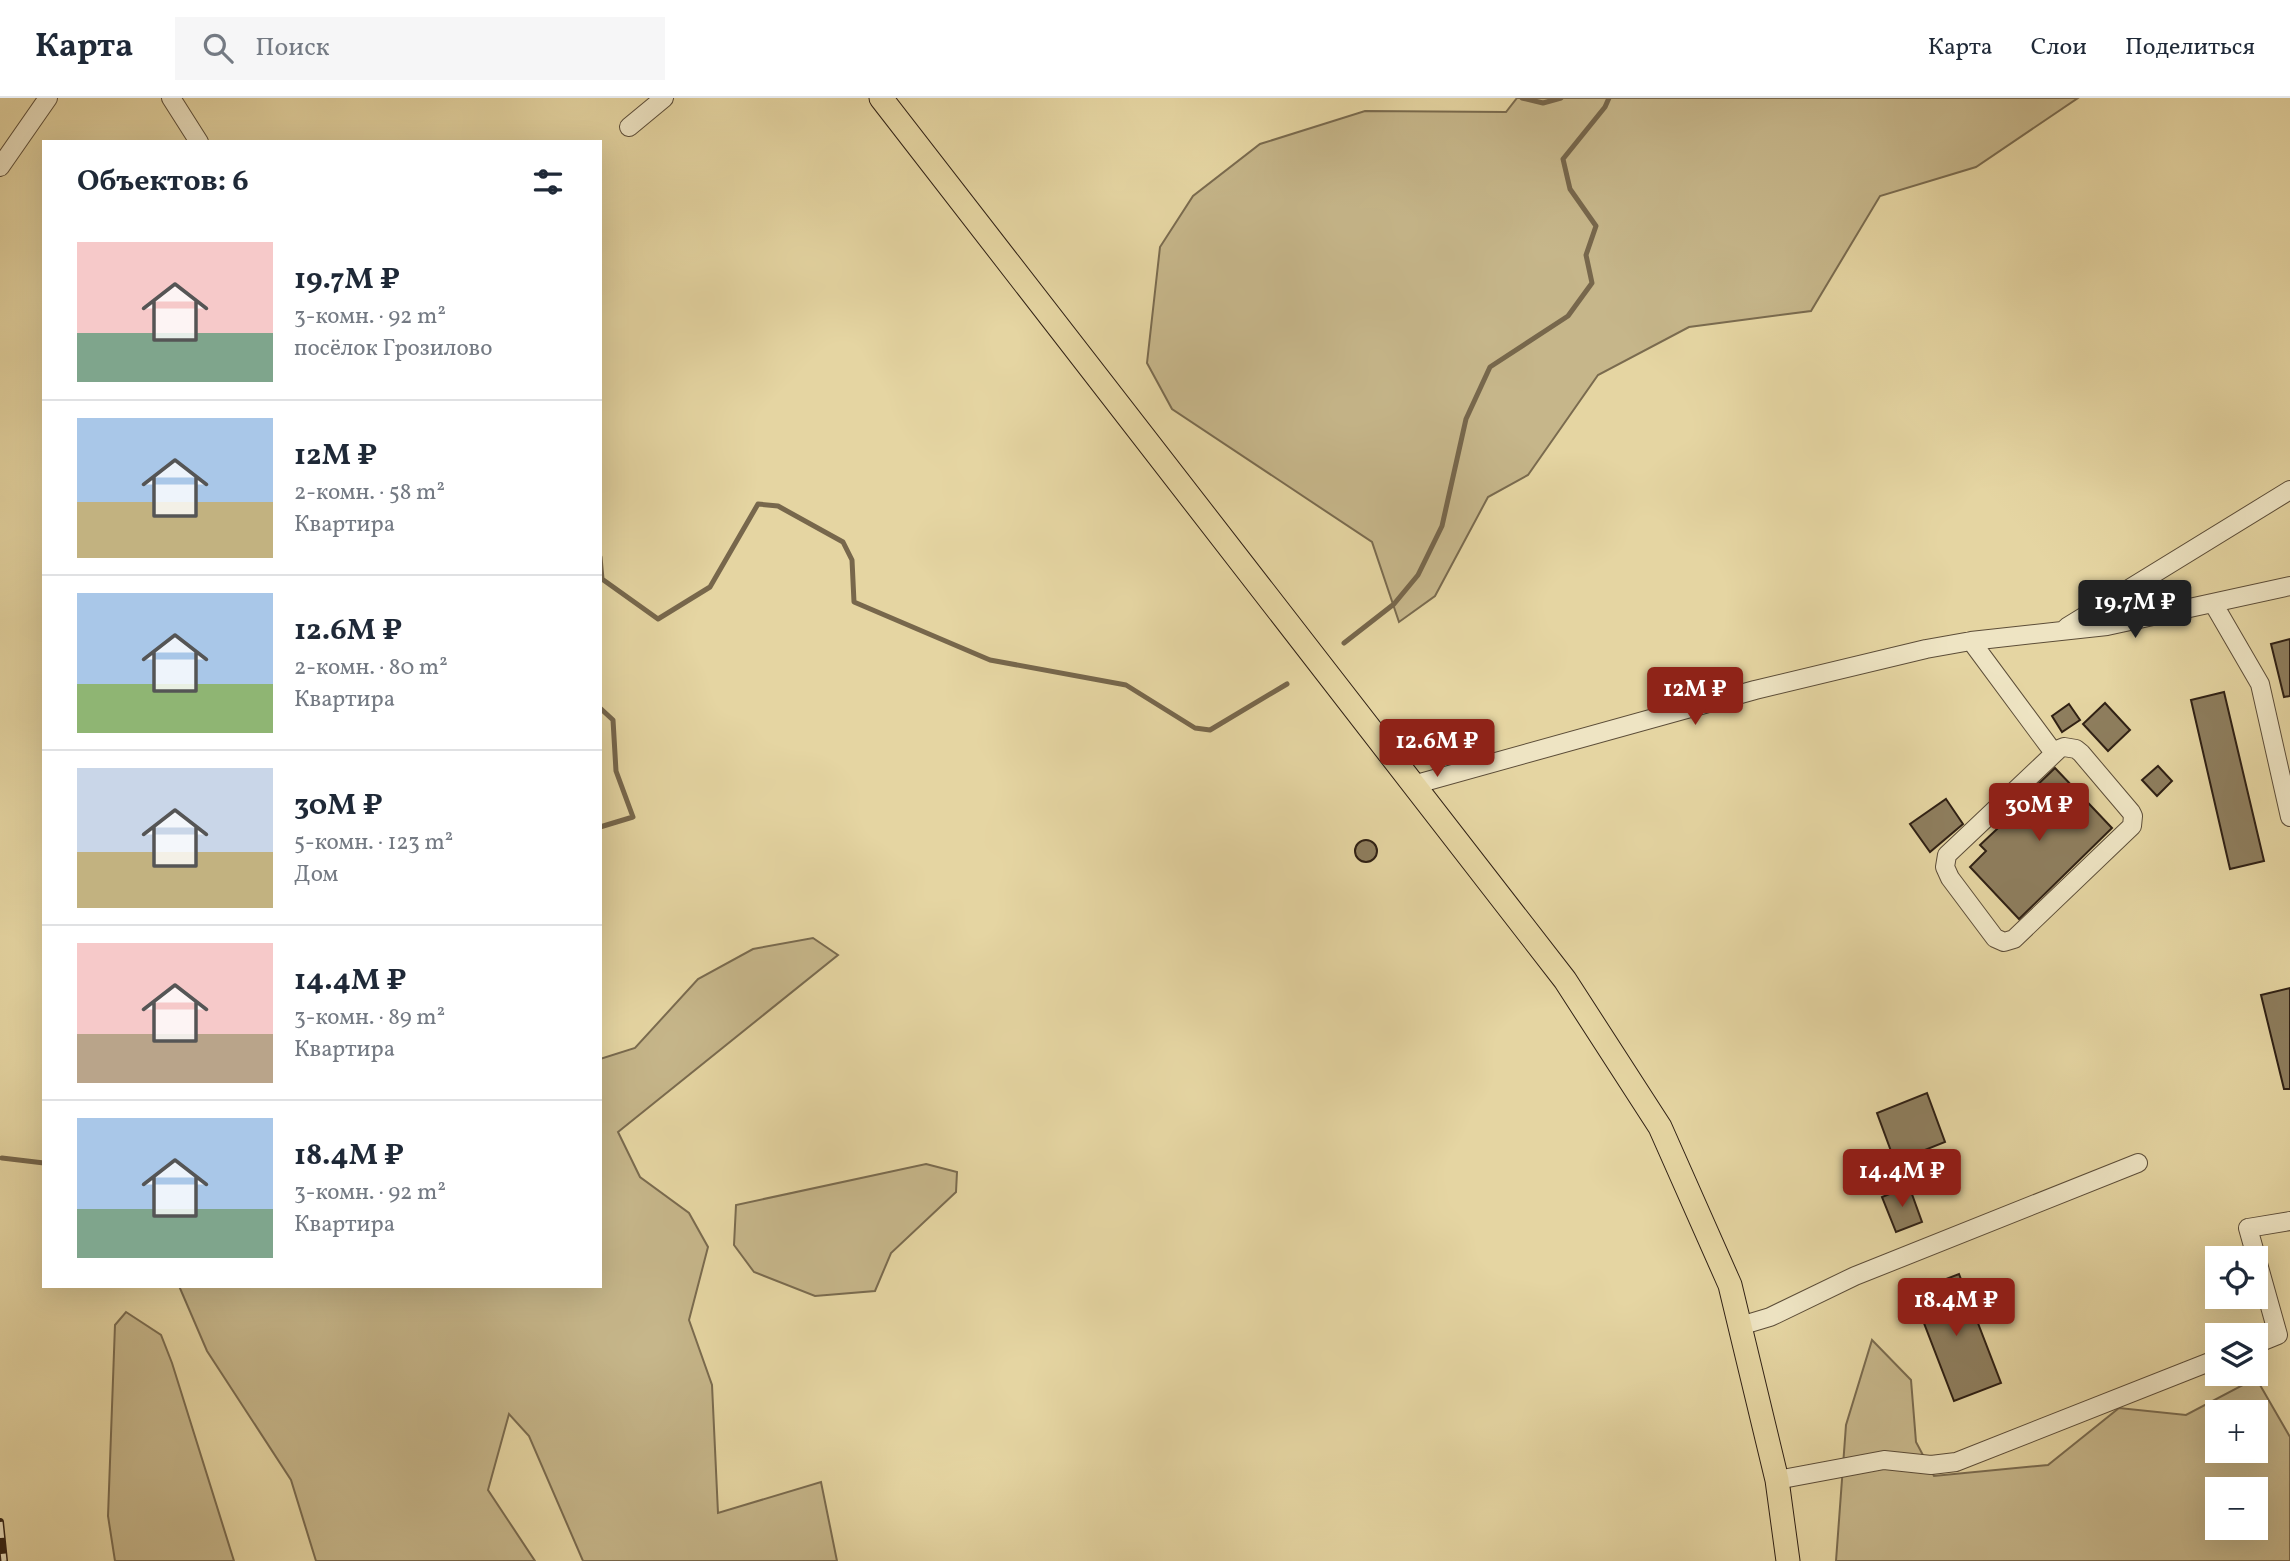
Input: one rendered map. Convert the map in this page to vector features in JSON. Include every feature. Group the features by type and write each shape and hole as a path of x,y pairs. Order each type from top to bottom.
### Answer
{"main road":[{"path":"881,98 1565,980 1660,1127 1730,1285 1777,1480 1788,1561"}],"street":[{"path":"0,167 48,98"},
{"path":"171,98 199,140"},
{"path":"629,127 664,98"},
{"path":"2060,631 2290,489"},
{"path":"1413,785 1755,690 1926,649 1971,641 2107,626 2290,586"},
{"path":"2213,603 2260,684 2290,817"},
{"path":"1971,641 2054,753"},
{"path":"2064,747 2076,749 2131,812 2134,821 2129,830 2014,939 1999,941 1950,878 1945,867 1947,855 2054,753 2064,747"},
{"path":"1740,1326 1770,1317 1855,1276 2138,1163"},
{"path":"2268,1339 2278,1335 2248,1228 2290,1221"},
{"path":"1777,1480 1884,1460 1931,1465 1956,1462 2205,1364"}],"shaded area":[{"path":"1517,98 2078,98 1976,167 1880,196 1811,311 1689,327 1598,375 1528,475 1488,497 1435,596 1399,622 1372,542 1172,409 1147,363 1160,247 1193,196 1260,144 1365,111 1506,112"},
{"path":"813,938 838,955 618,1132 640,1177 689,1213 708,1247 689,1320 712,1385 718,1513 821,1482 837,1561 583,1561 529,1436 509,1414 488,1490 535,1561 316,1561 291,1480 207,1351 180,1288 602,1288 602,1058 635,1048 698,979 753,949"},
{"path":"926,1164 957,1172 956,1192 891,1253 875,1291 815,1296 754,1272 734,1245 736,1205"},
{"path":"126,1312 161,1335 234,1561 115,1561 108,1516 115,1325"},
{"path":"1872,1340 1911,1380 1916,1442 1934,1476 2048,1465 2119,1408 2186,1415 2205,1405 2205,1463 2268,1463 2268,1400 2214,1400 2241,1386 2261,1386 2290,1437 2290,1561 1836,1561 1846,1425"}],"building":[{"path":"2290,639 2290,696 2284,697 2271,644"},
{"path":"2224,692 2264,861 2230,869 2191,700"},
{"path":"2105,703 2130,730 2108,751 2083,724"},
{"path":"2069,704 2080,720 2062,732 2052,716"},
{"path":"2158,766 2172,781 2157,796 2142,780"},
{"path":"2055,768 2112,828 2019,919 1970,867 1986,851 1980,845 2012,815 2009,812"},
{"path":"1946,799 1963,824 1930,852 1910,824"},
{"path":"1366,840 1374,843 1377,851 1374,859 1366,862 1358,859 1355,851 1358,843"},
{"path":"2290,988 2290,1089 2284,1089 2261,995"},
{"path":"1927,1093 1945,1142 1895,1162 1877,1113"},
{"path":"1909,1186 1922,1222 1896,1232 1882,1197"},
{"path":"1959,1274 2001,1383 1954,1401 1912,1292"}],"waterway":[{"path":"1522,98 1543,103 1561,98"},
{"path":"1344,643 1394,604 1418,575 1442,526 1466,419 1490,367 1568,316 1592,283 1586,255 1596,226 1570,189 1563,159 1605,107 1609,98"},
{"path":"602,579 658,619 710,587 758,504 778,506 843,542 852,560 854,602 990,660 1126,685 1195,728 1210,730 1287,684"},
{"path":"602,710 613,720 616,771 633,817 602,826"},
{"path":"2,1158 42,1163"}],"railway":[{"path":"0,1522 4,1561"}]}
